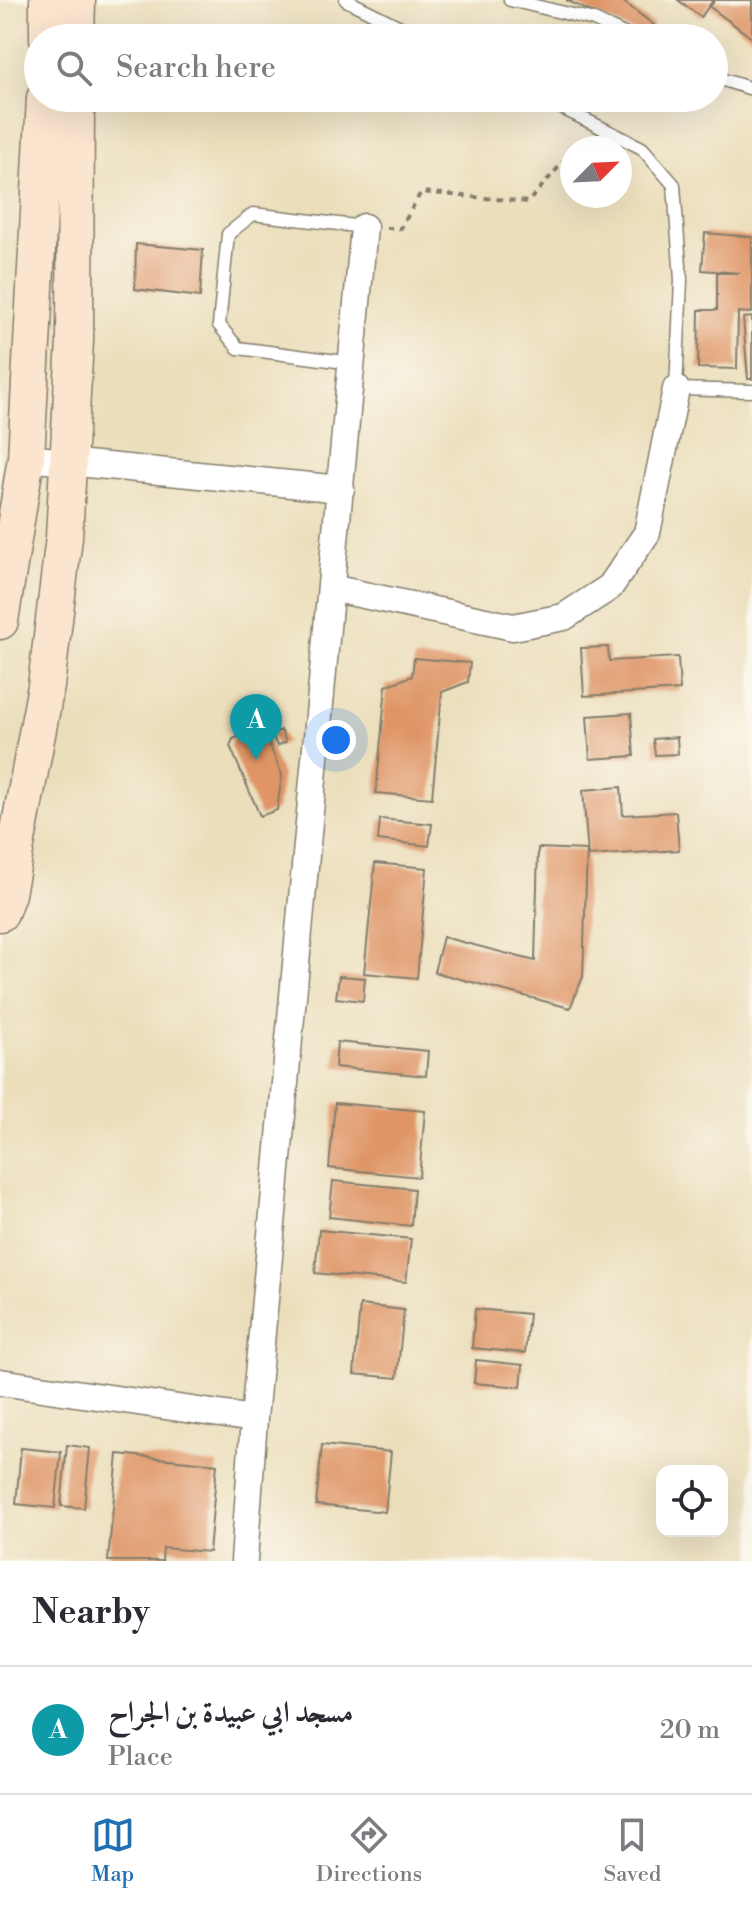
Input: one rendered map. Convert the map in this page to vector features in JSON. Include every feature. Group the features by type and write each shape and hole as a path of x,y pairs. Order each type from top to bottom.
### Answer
{"main road":[{"path":"48,0 48,24"},
{"path":"76,24 77,0"},
{"path":"0,621 5,560 26,458 44,112"},
{"path":"0,913 7,894 46,686 64,537 75,341 76,112"}],"street":[{"path":"244,1561 254,1419 364,227"},
{"path":"331,588 513,627 564,617 610,587 647,533 676,389"},
{"path":"26,458 341,489"},
{"path":"0,1382 254,1419"}],"lane":[{"path":"346,0 394,24"},
{"path":"510,0 602,24"},
{"path":"728,81 752,89"},
{"path":"570,112 642,148 674,185 681,280 676,389 752,391"},
{"path":"352,363 238,348 219,325 228,234 253,214 364,227"}],"path":[{"path":"364,227 401,228 421,192 528,202 560,166"}],"building":[{"path":"566,0 621,0 653,24 617,24"},
{"path":"678,0 713,0 701,17"},
{"path":"715,0 752,0 752,38 710,7"},
{"path":"705,233 752,237 752,313 738,312 737,369 698,368 699,310 717,310 717,273 740,273 702,270"},
{"path":"136,244 203,250 200,297 135,289"},
{"path":"752,317 752,379 748,379 743,318"},
{"path":"608,647 609,661 678,657 680,690 584,696 581,648"},
{"path":"414,658 470,663 468,682 442,692 432,798 376,793 386,686 412,676"},
{"path":"631,713 634,756 590,759 587,716"},
{"path":"262,727 282,775 277,810 260,816 230,746 233,739"},
{"path":"281,730 286,742 277,746 272,734"},
{"path":"677,737 678,754 655,755 653,739"},
{"path":"621,787 623,815 676,812 679,850 588,856 583,790"},
{"path":"380,819 432,824 429,846 378,840"},
{"path":"538,848 587,850 583,977 570,1008 434,972 443,937 535,961"},
{"path":"375,863 427,868 417,978 364,973"},
{"path":"339,976 365,978 363,1001 336,998"},
{"path":"337,1042 428,1051 426,1076 335,1067"},
{"path":"335,1103 425,1111 419,1177 329,1168"},
{"path":"333,1181 414,1189 411,1226 329,1217"},
{"path":"319,1230 411,1239 406,1282 315,1273"},
{"path":"360,1305 404,1310 397,1378 354,1374"},
{"path":"475,1309 529,1314 525,1353 472,1348"},
{"path":"476,1360 523,1365 521,1387 474,1383"},
{"path":"67,1445 90,1448 84,1508 61,1506"},
{"path":"322,1445 391,1452 385,1512 316,1505"},
{"path":"21,1448 61,1452 55,1508 16,1504"},
{"path":"118,1454 217,1464 209,1552 163,1548 162,1561 108,1561"}],"place":[{"name":"مسجد ابي عبيدة بن الجراح","path":"256,760"}]}
